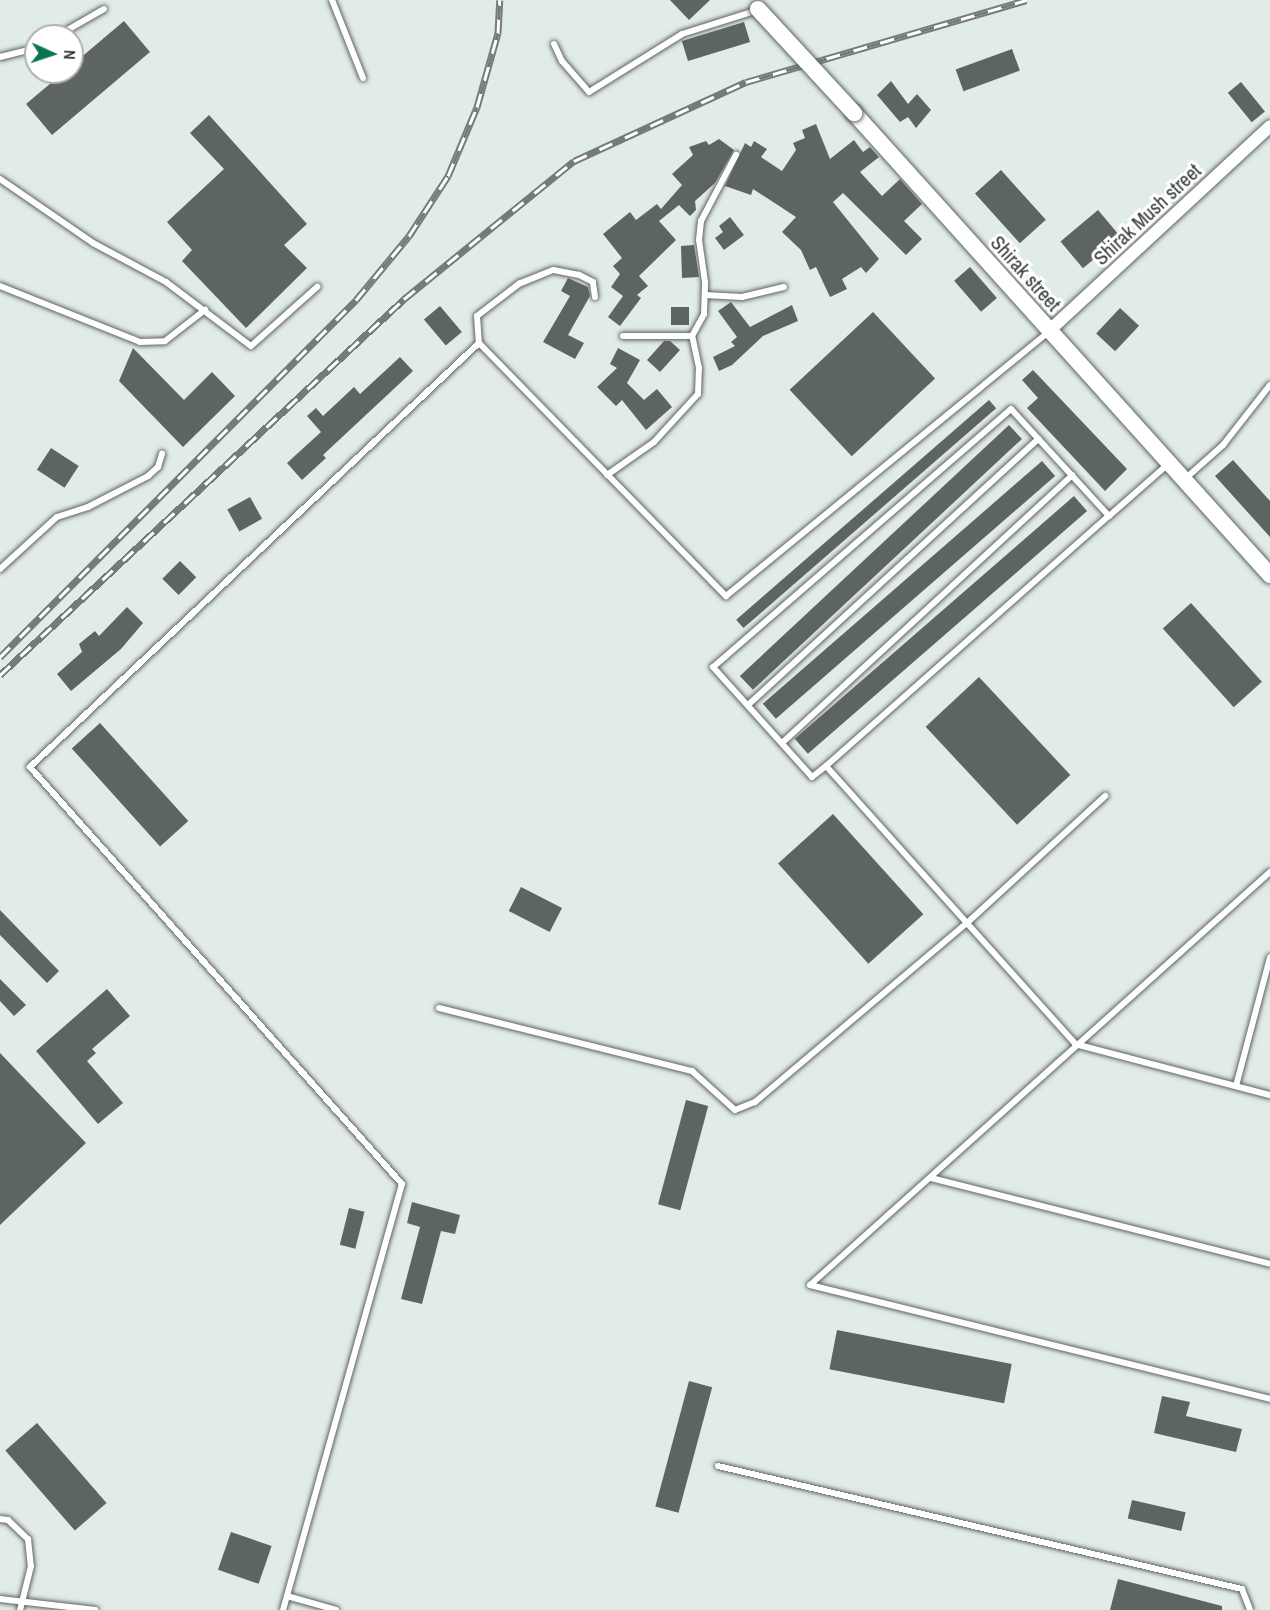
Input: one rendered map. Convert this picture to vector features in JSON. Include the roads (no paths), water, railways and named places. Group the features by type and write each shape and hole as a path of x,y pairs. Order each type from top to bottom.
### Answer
{"main road":[{"name":"Shirak street","path":"758,4 1172,461 1270,565"},
{"name":"Shirak street","path":"1187,477 1270,575"}],"street":[{"name":"Shirak Mush street","path":"1052,328 1270,126"}],"lane":[{"path":"332,0 363,78"},
{"path":"554,44 562,61 589,92 682,34 758,4"},
{"path":"78,24 104,9"},
{"path":"0,57 24,51"},
{"path":"607,475 654,442 698,394 699,368 692,336 704,314 705,295 699,240 701,221 736,155"},
{"path":"0,179 93,243 166,282 251,346 317,287"},
{"path":"595,297 593,282 579,275 553,270 520,283 477,316 479,343 726,596 1052,328"},
{"path":"0,286 140,342 165,341 205,310"},
{"path":"705,295 742,297 784,287"},
{"path":"623,336 692,336"},
{"path":"283,1610 402,1184 30,767 479,343"},
{"path":"1187,477 1223,445 1270,385"},
{"path":"1109,516 1011,409 713,667 812,777 1172,461"},
{"path":"748,705 1038,439"},
{"path":"0,569 57,517 88,507 148,476 159,467 162,454"},
{"path":"782,743 1072,476"},
{"path":"826,766 1075,1044 1270,1095"},
{"path":"440,1008 692,1071 735,1110 755,1102 967,923 1105,796"},
{"path":"1270,872 1075,1044 931,1178 810,1285 1270,1399"},
{"path":"1236,1086 1270,957"},
{"path":"931,1178 1270,1264"},
{"path":"718,1466 1242,1589 1250,1610"},
{"path":"0,1518 8,1520 28,1539 31,1566 20,1610"},
{"path":"286,1596 336,1610"},
{"path":"0,1599 93,1610"}],"railway":[{"path":"0,657 356,300 409,236 448,176 477,107 498,33 500,0"},
{"path":"0,675 404,299 574,161 746,82 1026,0"}]}
